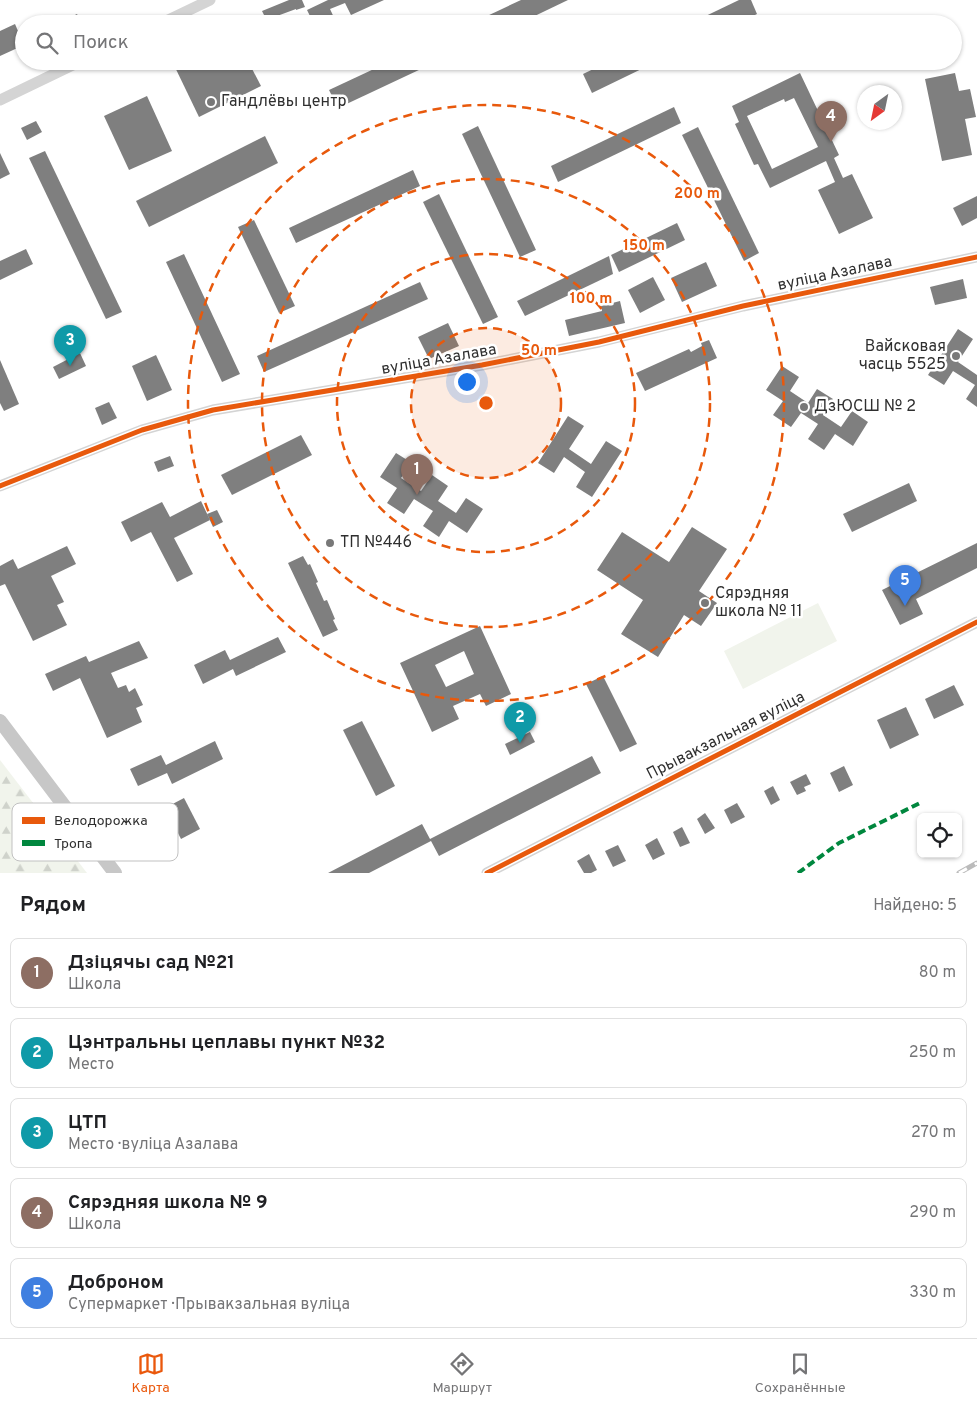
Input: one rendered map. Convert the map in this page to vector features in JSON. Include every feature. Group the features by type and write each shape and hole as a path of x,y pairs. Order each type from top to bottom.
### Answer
{"main road":[{"path":"0,721 62,803"},
{"path":"106,861 115,873"}],"street":[{"path":"179,15 210,0"},
{"path":"0,100 62,70"},
{"name":"вуліца Азалава","path":"0,486 142,430 213,410 510,360 607,340 742,306 977,257"},
{"name":"Прывакзальная вуліца","path":"487,873 977,622"}],"green space":[{"path":"818,603 837,641 743,689 724,651"},
{"path":"0,760 33,803 12,803 12,861 78,861 87,873 0,873"}],"building":[{"path":"289,0 302,0 305,7 280,15 264,15 262,11"},
{"path":"328,0 384,0 351,15 345,3 330,9 333,15 310,15 307,10"},
{"path":"521,0 568,0 537,15 489,15"},
{"path":"739,0 751,0 757,14 755,15 708,15"},
{"path":"15,24 15,49 0,56 0,31"},
{"name":"Гандлёвы центр","path":"176,70 253,70 261,86 199,117"},
{"path":"372,70 419,70 338,108 329,90"},
{"path":"591,70 639,70 592,93 583,74"},
{"path":"800,73 839,155 834,158 843,178 852,174 873,218 839,234 818,190 835,182 826,161 770,188 758,164 754,165 735,124 739,122 732,106","holes":["794,98 818,147 772,169 747,116 784,99 785,102"]},
{"path":"955,73 959,91 970,89 976,117 965,119 972,155 942,161 925,79"},
{"path":"147,96 172,151 129,170 104,116"},
{"path":"674,107 681,123 558,182 551,166"},
{"path":"36,121 42,132 27,140 21,128"},
{"path":"478,126 536,250 520,257 462,134"},
{"path":"698,127 759,253 744,261 682,135"},
{"path":"265,136 278,163 149,227 136,201"},
{"path":"45,151 122,312 106,319 29,158"},
{"path":"0,153 10,174 0,179"},
{"path":"413,170 420,186 296,243 289,228"},
{"path":"439,194 498,317 483,324 423,202"},
{"path":"977,196 977,218 962,226 953,208"},
{"path":"254,220 295,306 279,313 238,227"},
{"path":"677,223 685,240 619,272 611,255"},
{"path":"26,249 33,264 0,280 0,261"},
{"path":"184,254 240,374 222,382 166,262"},
{"path":"609,256 613,274 525,316 517,301"},
{"path":"706,262 717,286 682,302 671,278"},
{"path":"653,277 665,300 640,313 628,290"},
{"path":"963,279 967,298 935,305 930,287"},
{"path":"420,282 428,299 264,372 257,356"},
{"path":"620,301 625,323 569,336 565,320 602,311 601,306"},
{"path":"448,323 459,346 429,359 418,337"},
{"path":"958,329 973,339 958,362 977,375 977,407 966,399 975,385 953,371 944,385 928,375"},
{"path":"709,340 717,358 645,391 636,373 689,349 691,352 702,346 701,343"},
{"path":"80,353 86,366 59,379 53,367"},
{"path":"156,355 172,390 147,401 132,366"},
{"path":"0,360 19,404 4,411 0,403"},
{"name":"ДзЮСШ № 2","path":"782,366 799,377 790,391 808,403 817,389 833,399 823,415 841,427 852,411 868,422 853,446 835,434 824,450 808,439 818,424 801,413 791,427 773,415 783,401 766,390"},
{"path":"109,402 117,418 102,425 95,408"},
{"path":"568,416 584,426 569,449 591,464 606,441 622,451 592,497 576,487 585,472 564,457 554,473 538,463"},
{"path":"301,435 312,455 232,495 221,475"},
{"path":"396,453 412,463 401,478 421,491 432,475 448,486 438,501 456,513 466,498 483,509 467,533 449,521 439,537 423,526 433,511 414,499 404,514 387,503 397,488 380,477"},
{"path":"170,456 174,466 158,472 154,462"},
{"path":"909,483 917,501 852,532 843,514"},
{"path":"201,501 210,520 174,538 193,574 177,582 151,532 131,542 121,522 162,502 170,517"},
{"path":"217,510 223,522 213,527 207,514"},
{"path":"692,527 727,549 699,591 717,603 701,626 684,615 658,657 621,634 643,600 597,570 622,532 669,562"},
{"path":"977,543 977,568 916,599 923,614 900,625 882,590"},
{"path":"67,546 76,564 51,576 64,602 57,605 67,625 33,641 5,584 0,586 0,566 13,559 18,569"},
{"path":"303,556 308,565 310,564 318,582 316,583 324,601 327,600 338,630 323,637 288,563"},
{"path":"480,626 511,694 486,706 480,694 453,706 459,719 432,732 400,663","holes":["464,651 474,674 446,687 435,665"]},
{"path":"278,637 286,652 236,676 233,669 203,684 194,665 225,650 230,660"},
{"path":"139,641 148,658 111,673 118,688 126,685 129,692 135,688 143,705 136,708 142,722 107,738 80,678 53,691 45,674 86,656 89,662"},
{"path":"603,676 637,744 620,752 586,684"},
{"path":"954,685 964,705 934,719 925,699"},
{"path":"906,707 919,735 890,749 877,720"},
{"path":"362,721 395,786 376,796 343,730"},
{"path":"530,732 535,742 510,755 505,744"},
{"path":"215,741 223,759 172,784 167,773 138,786 130,769 161,755 166,765"},
{"path":"592,756 601,773 439,856 431,841 369,873 328,873 422,824 430,839"},
{"path":"844,766 853,785 839,792 830,773"},
{"path":"806,774 811,784 804,787 806,791 797,795 790,782"},
{"path":"773,786 780,800 771,805 764,791"},
{"path":"184,798 200,829 181,839 178,833 178,803 174,803"},
{"path":"737,803 745,817 731,824 724,810"},
{"path":"705,813 715,828 705,834 697,819"},
{"path":"682,827 690,843 680,847 673,832"},
{"path":"657,838 665,854 653,860 645,845"},
{"path":"618,845 626,861 613,867 605,851"},
{"path":"589,854 597,870 591,873 584,873 577,861"}],"railway":[{"path":"959,873 977,863"}],"marked path":[{"path":"798,873 839,843 922,802"}],"cycle path":[{"path":"0,486 142,430 213,410 482,365 599,342 743,306 977,257"},
{"path":"487,873 977,622"}],"place":[{"name":"Гандлёвы центр","path":"211,102"},
{"name":"Сярэдняя школа № 9","path":"831,142"},
{"name":"Вайсковая часць 5525","path":"956,356"},
{"name":"ЦТП","path":"70,366"},
{"name":"ДзЮСШ № 2","path":"804,407"},
{"name":"Дзіцячы сад №21","path":"417,495"},
{"name":"ТП №446","path":"330,543"},
{"name":"Сярэдняя школа № 11","path":"705,603"},
{"name":"Доброном","path":"905,606"},
{"name":"Цэнтральны цеплавы пункт №32","path":"520,743"}]}
